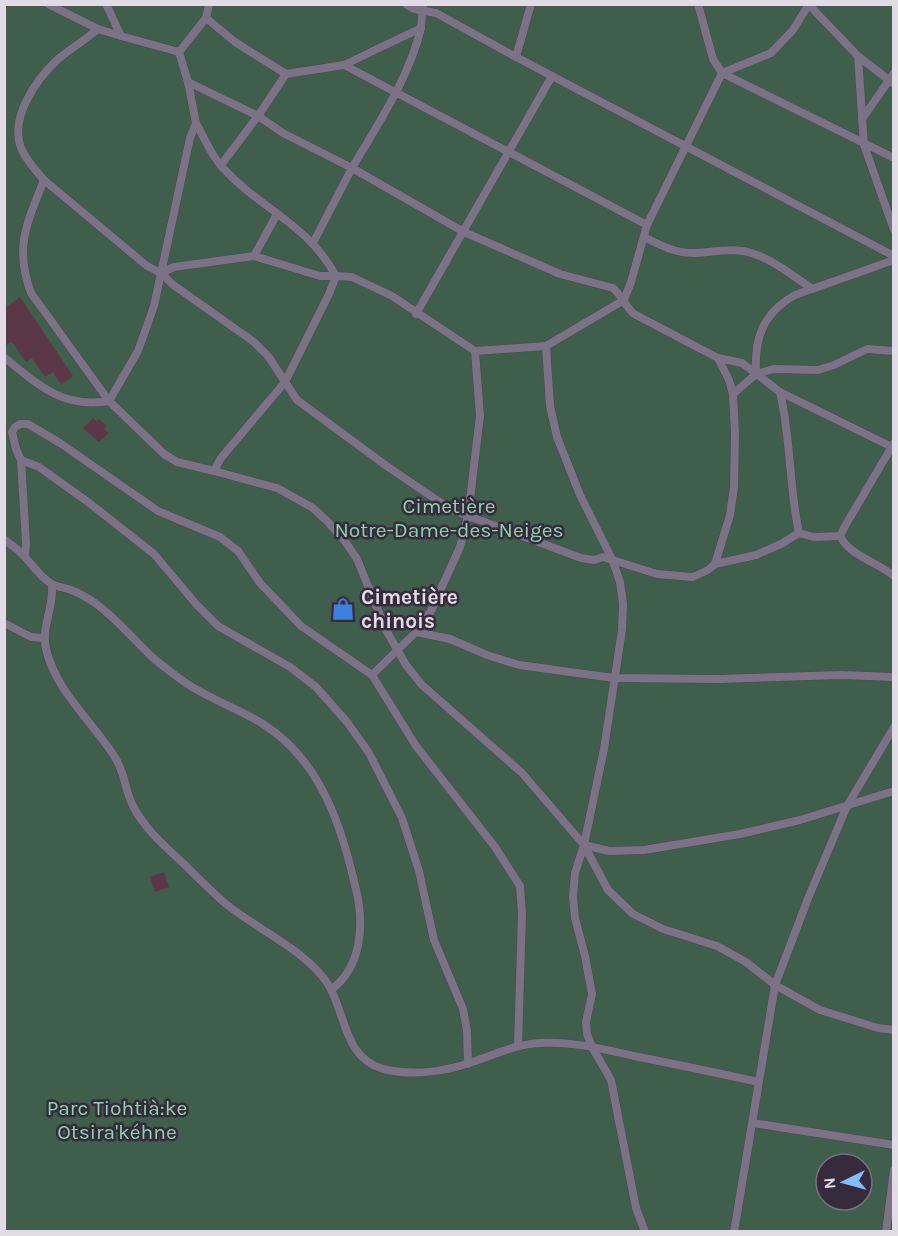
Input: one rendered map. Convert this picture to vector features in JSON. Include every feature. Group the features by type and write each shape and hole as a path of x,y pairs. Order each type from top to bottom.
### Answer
{"lane":[{"path":"48,4 98,29 179,52"},
{"path":"106,4 121,36"},
{"path":"179,52 206,18 209,4"},
{"path":"406,4 424,7 436,13 894,258"},
{"path":"516,57 531,4"},
{"path":"698,4 713,59 722,73 894,158"},
{"path":"161,273 174,267 254,256 320,276 352,277 392,296 475,351 546,346 624,300 647,225 722,73 771,52 793,30 809,5 858,56 892,79 862,119"},
{"path":"314,243 352,168 395,92 417,41 424,7"},
{"path":"206,18 235,42 286,74 344,65 421,28"},
{"path":"98,29 58,59 35,84 19,120 18,135 22,150 44,180 147,266 161,273 172,284 254,342 268,356 297,400 450,509 581,558 594,560 603,557 657,574 684,578 693,577 715,564 756,555 799,533 814,537 840,536"},
{"path":"179,52 196,123 221,165 241,185 292,223 314,243 336,276"},
{"path":"858,56 864,145 894,230"},
{"path":"344,65 647,225"},
{"path":"221,165 286,74"},
{"path":"416,314 552,76"},
{"path":"188,82 258,116 283,133 352,168 464,232 560,274 613,288 624,300 626,307 634,314 718,358 742,363 780,392 893,446 840,536"},
{"path":"110,401 138,351 154,306 190,138 196,123"},
{"path":"44,180 24,236 22,260 26,277 31,293 110,401 164,454 177,462 277,488 313,508 344,540 357,559 386,630 422,685 522,773 584,845 608,890 633,914 663,928 717,946 746,962 775,985 820,1010 878,1028 894,1030"},
{"path":"254,256 277,214"},
{"path":"644,237 676,251 693,253 724,249 746,252 765,259 813,289"},
{"path":"756,374 755,358 759,340 768,315 781,303 795,295 894,258"},
{"path":"214,471 221,458 285,382 336,276"},
{"path":"546,346 550,406 557,436 580,495 612,559 620,582 623,604 622,630 604,749 584,845 575,873 573,897 575,918 592,993 586,1022 587,1034 611,1080 636,1208 645,1232"},
{"path":"733,394 756,374 774,369 818,370 867,349 894,351"},
{"path":"372,675 416,632 431,611 456,556 468,516 480,416 475,351"},
{"path":"4,357 44,389 65,399 83,404 110,401"},
{"path":"715,564 730,515 736,458 733,394 718,358"},
{"path":"780,392 787,437 793,507 799,533"},
{"path":"25,556 21,460 12,432 15,426 20,424 28,424 60,443 158,511 220,537 238,551 260,583 301,626 372,675 416,746 495,847 520,886 522,914 518,1046"},
{"path":"21,460 39,467 154,554 196,604 218,626 290,667 316,687 347,722 369,753 402,818 419,871 434,940 463,1009 467,1031 468,1064"},
{"path":"840,536 852,552 882,566 894,576"},
{"path":"4,539 25,556 42,577 52,585 71,590 94,602 115,619 152,657 185,683 235,708 273,731 297,754 313,774 335,815 360,906 359,944 354,961 340,983 332,989"},
{"path":"52,585 53,593 46,617 44,638 51,665 61,683 116,759 122,770 131,803 149,831 226,904 288,946 321,974 332,989 357,1053 374,1066 409,1073 429,1072 468,1064 518,1046 556,1043 592,1047 758,1082"},
{"path":"4,623 31,637 44,638"},
{"path":"416,632 450,639 487,655 519,664 614,678 719,679 841,675 894,677"},
{"path":"734,1232 775,985 847,806 894,728"},
{"path":"584,845 609,851 644,850 740,834 800,820 894,791"},
{"path":"753,1123 894,1145"},
{"path":"886,1232 894,1170"}],"green space":[{"name":"Cimetière Notre-Dame-des-Neiges","path":"4,5 893,5 893,1231 5,1231"}],"building":[{"path":"20,297 73,376 61,385 53,372 45,377 32,358 26,362 12,342 4,346 4,309"},
{"path":"93,418 97,422 99,419 107,426 104,429 109,433 99,442 83,428"},
{"path":"164,872 169,887 155,892 150,877"}],"place":[{"name":"Cimetière chinois","path":"343,609"}],"park label":[{"name":"Parc Tiohtià:ke Otsira'kéhne","path":"117,1120"}]}
